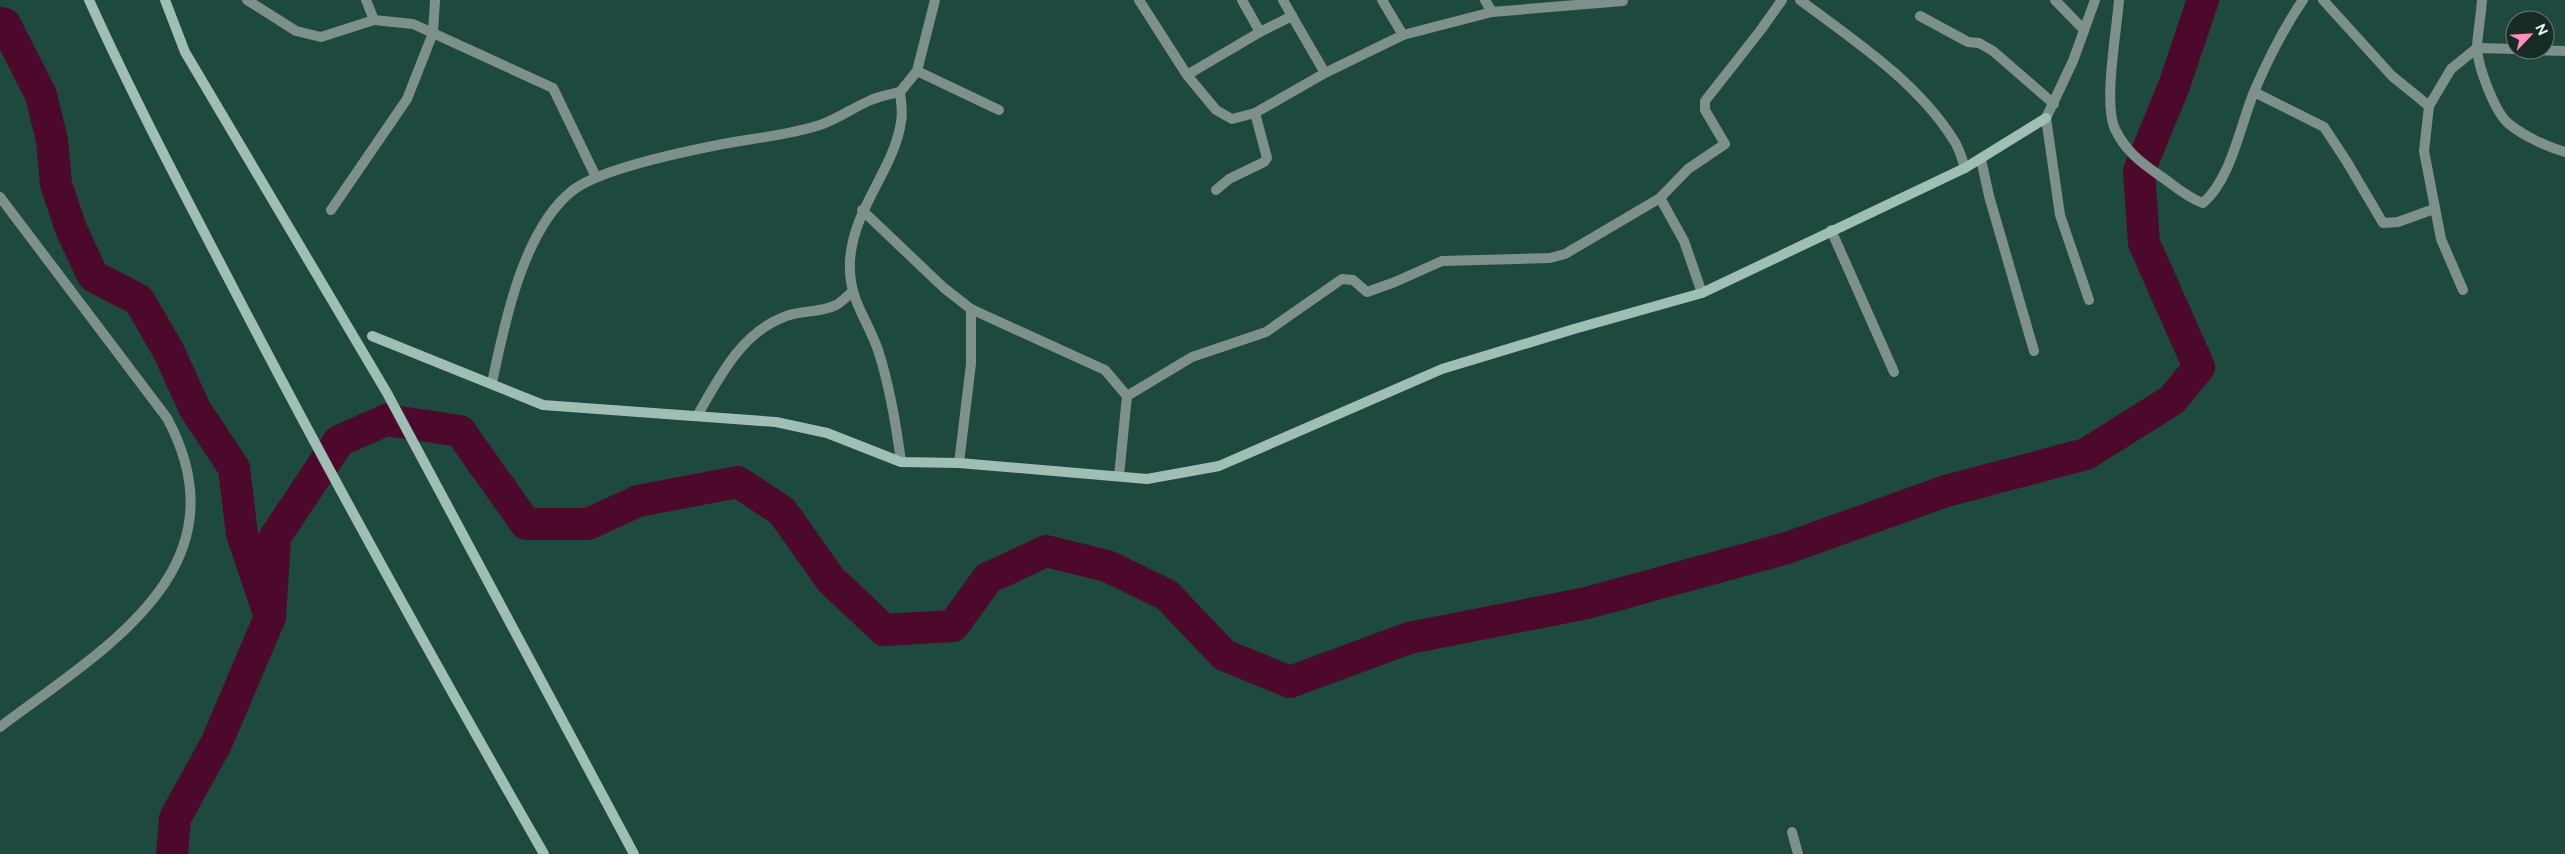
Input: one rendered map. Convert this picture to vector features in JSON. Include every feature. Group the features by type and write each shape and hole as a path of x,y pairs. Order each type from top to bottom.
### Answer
{"main road":[{"path":"89,0 123,76 302,420 418,633 544,854"},
{"path":"165,0 185,52 387,393 634,854"},
{"path":"372,336 544,405 776,422 827,433 901,462 959,463 1147,479 1219,466 1442,369 1574,328 1702,293 1831,230 1965,168 2046,118"}],"street":[{"path":"247,0 296,31 321,37 374,20 413,24 553,88 596,177"},
{"path":"366,0 374,20"},
{"path":"331,210 408,98 433,33 435,0"},
{"path":"492,383 506,314 541,228 556,207 572,190 596,177 693,150 821,125 872,99 900,92 917,71 935,0"},
{"path":"1139,0 1187,75 1216,110 1232,119 1255,113 1325,73 1403,35 1492,12 1623,0"},
{"path":"1242,0 1260,32"},
{"path":"1283,0 1325,73"},
{"path":"1382,0 1403,35"},
{"path":"1485,0 1492,12"},
{"path":"1127,396 1192,357 1266,332 1342,279 1353,280 1367,292 1442,261 1550,258 1564,254 1660,198 1688,169 1725,144 1706,110 1705,101 1782,0"},
{"path":"1800,0 1883,62 1925,103 1954,140 1965,168"},
{"path":"2055,0 2084,30"},
{"path":"2089,300 2060,215 2046,118 2054,104 2094,0"},
{"path":"2119,0 2111,112 2114,127 2122,142 2135,158 2190,198 2203,203 2212,195 2221,181 2254,92 2284,28 2304,0"},
{"path":"2322,0 2392,76 2429,106"},
{"path":"2482,0 2477,48 2483,79 2508,124 2534,139 2565,152"},
{"path":"1187,75 1260,32 1292,16"},
{"path":"1920,16 1968,42 1980,43 1993,51 2054,104"},
{"path":"2462,290 2441,239 2434,209 2424,151 2429,106 2451,68 2477,48 2505,49"},
{"path":"917,71 999,110"},
{"path":"900,92 901,121 895,144 862,210 850,259 851,292 877,348 892,398 901,462"},
{"path":"2254,92 2324,127 2383,224 2398,222 2434,209"},
{"path":"1216,190 1229,179 1264,162 1267,158 1255,113"},
{"path":"1981,159 1988,196 2034,351"},
{"path":"0,197 167,418 179,441 187,470 192,512 184,549 159,595 106,648 0,727"},
{"path":"1660,198 1684,242 1702,293"},
{"path":"862,210 944,288 971,309 1105,370 1127,396 1119,476"},
{"path":"1831,230 1894,372"},
{"path":"697,416 730,358 757,334 780,318 836,304 851,292"},
{"path":"959,463 971,364 971,309"},
{"path":"1792,832 1798,854"}],"waterway":[{"path":"270,617 275,537 339,441 386,420 460,431 526,524 588,524 638,501 738,482 782,511 831,580 884,630 953,626 988,578 1046,551 1107,566 1167,595 1224,655 1290,682 1409,638 1587,603 1787,548 1946,491 2086,454 2172,400 2199,367 2144,243 2139,171 2174,86 2203,0"},
{"path":"0,23 5,24 41,95 52,140 56,184 71,229 93,276 139,300 168,350 195,409 234,468 242,534 270,617 216,744 175,818 172,854"}]}
